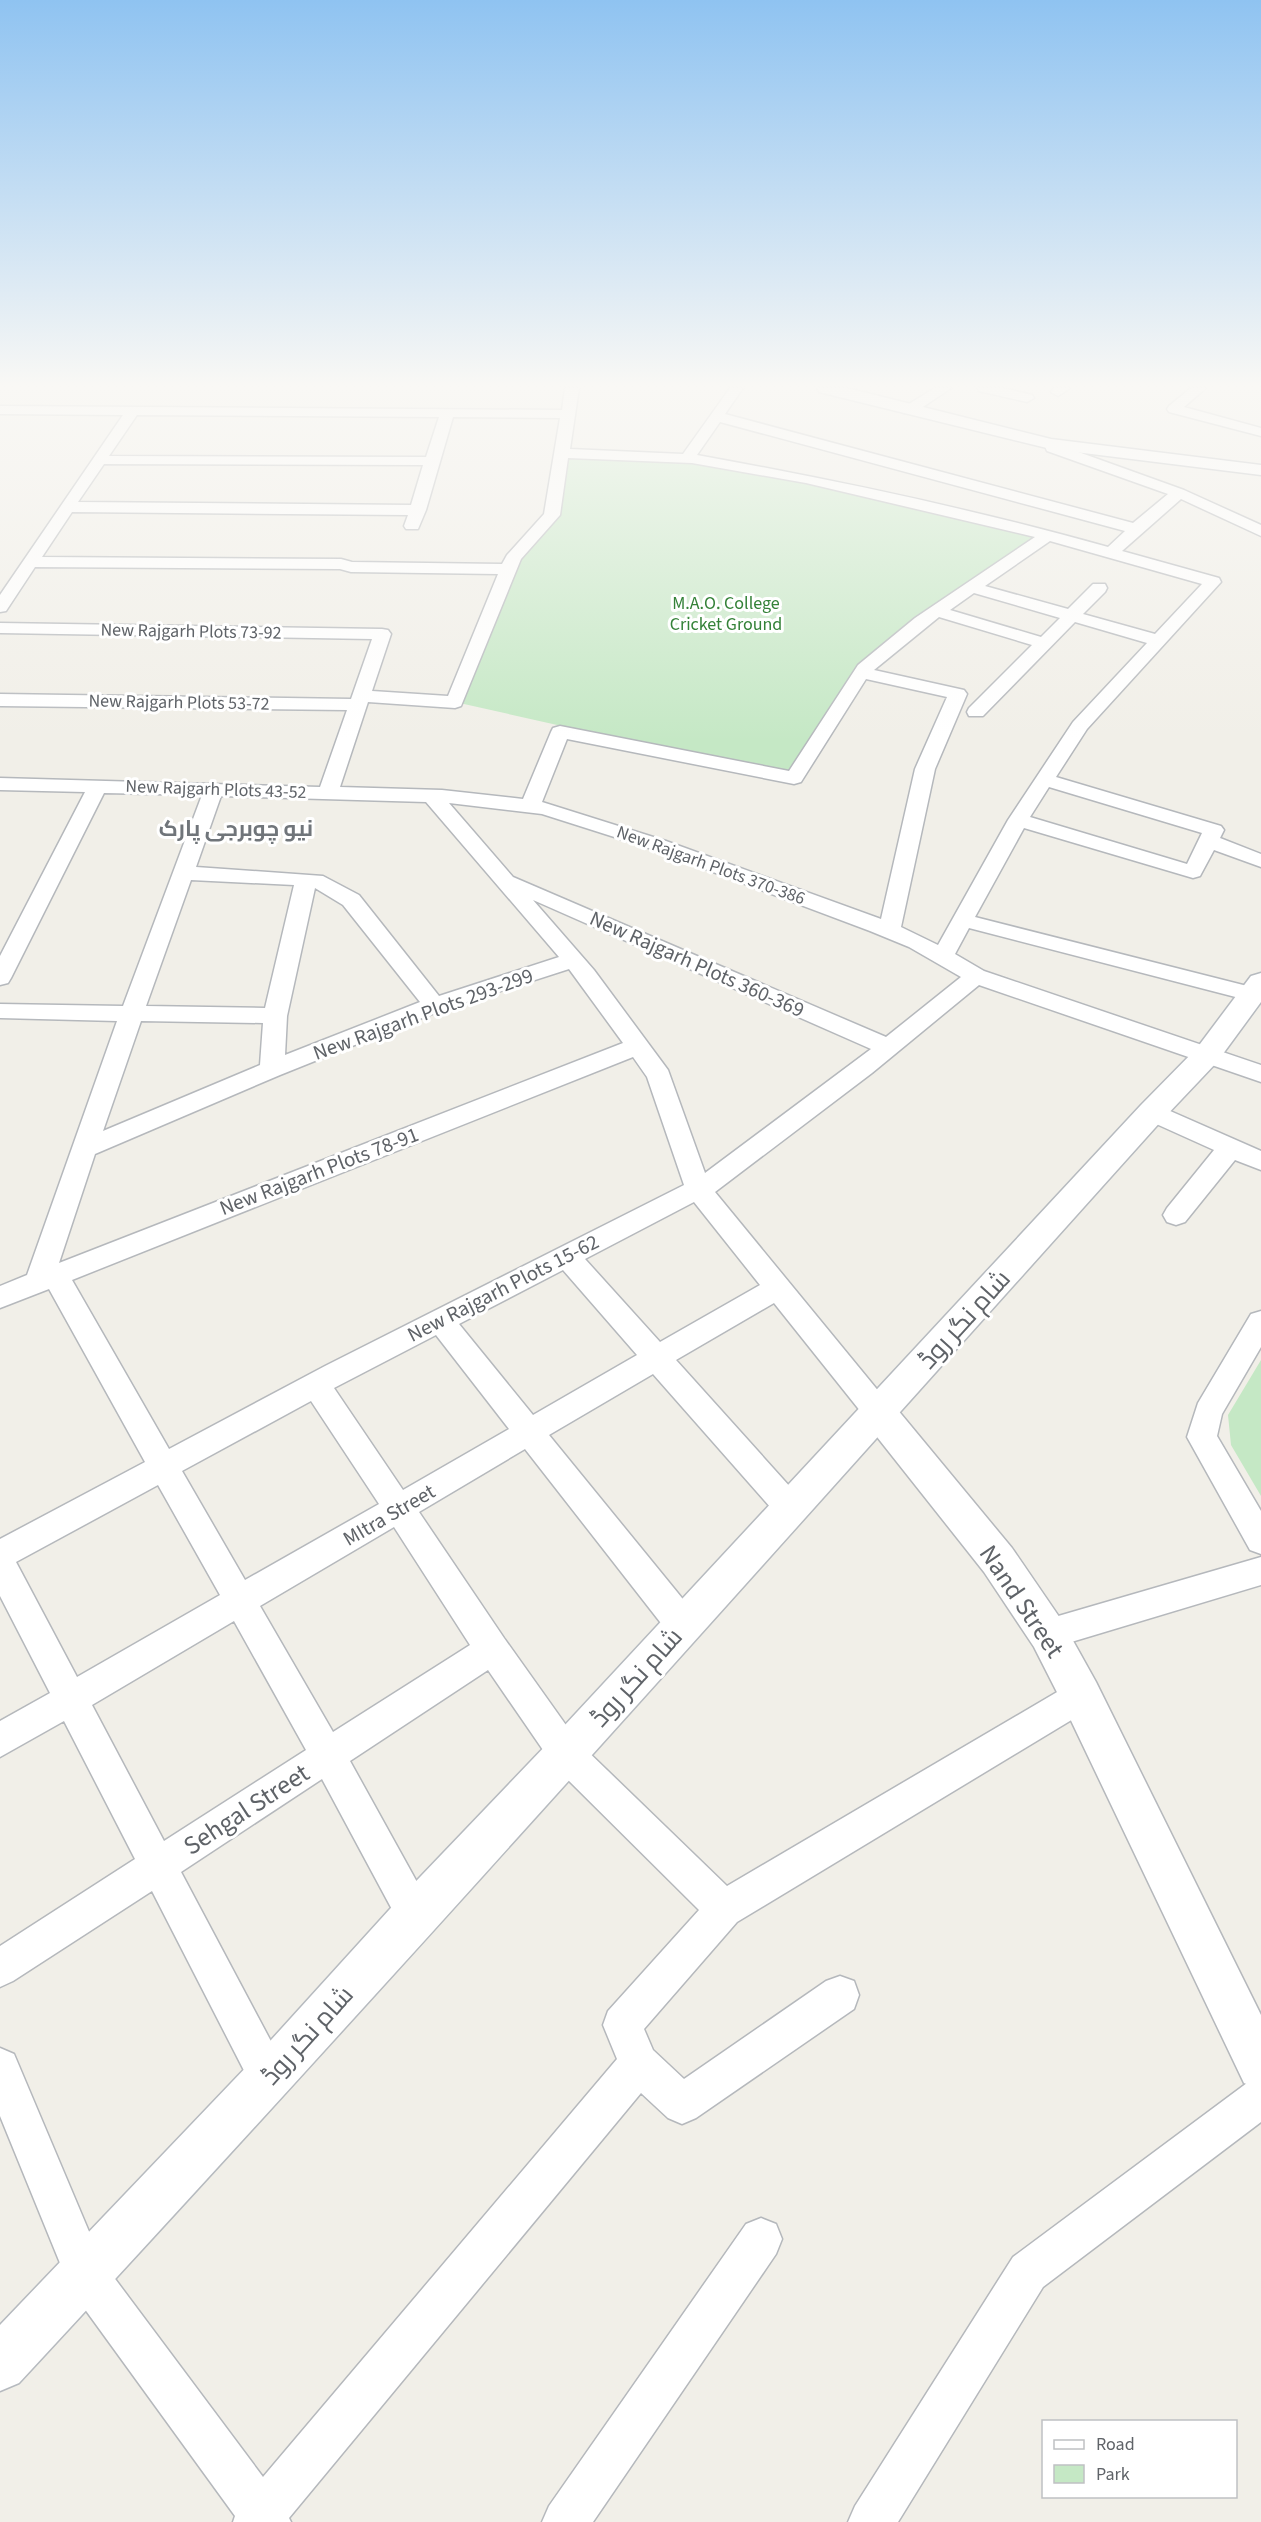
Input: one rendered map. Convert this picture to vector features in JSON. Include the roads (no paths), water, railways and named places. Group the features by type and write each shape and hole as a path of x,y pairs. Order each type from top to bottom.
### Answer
{"main road":[{"name":"شام نگر روڈ","path":"0,2364 269,2078 414,1915 566,1754 1152,1112 1207,1055 1256,988"},
{"name":"Nand Street","path":"879,1413 998,1560 1048,1634 1081,1696 1261,2066"}],"street":[{"path":"412,527 419,506"},
{"path":"31,562 341,564 351,567 508,569 513,558 552,515 554,506"},
{"path":"926,506 1008,524 1213,582 1080,726 1018,820 942,957"},
{"path":"1008,524 1042,506"},
{"path":"1051,506 1136,529"},
{"path":"1112,553 1164,506"},
{"path":"1206,506 1261,531"},
{"path":"0,607 68,507 418,510"},
{"path":"530,806 560,732 794,778 862,673 937,611 1048,535"},
{"name":"New Rajgarh Plots 53-72","path":"0,700 455,702 508,569"},
{"path":"972,587 1159,640"},
{"path":"976,712 1099,588"},
{"path":"937,611 1043,643"},
{"name":"New Rajgarh Plots 73-92","path":"0,628 382,634 359,700"},
{"path":"862,673 958,694 925,769 889,931"},
{"path":"328,793 359,700"},
{"path":"1018,820 1193,872 1214,830 1045,780"},
{"name":"New Rajgarh Plots 43-52","path":"0,784 432,796"},
{"path":"0,978 98,786"},
{"path":"214,789 131,1014 47,1278 162,1467 328,1756 414,1915"},
{"name":"New Rajgarh Plots 370-386","path":"432,796 545,808 659,845 917,942 976,976 1261,1074"},
{"name":"Nand Street","path":"432,796 574,960 638,1046 659,1077 698,1189 879,1413"},
{"path":"1208,841 1261,861"},
{"path":"184,873 316,880 351,900 434,1005"},
{"path":"272,1069 275,1016 306,880"},
{"name":"New Rajgarh Plots 360-369","path":"505,880 889,1047"},
{"path":"962,920 1256,988"},
{"name":"New Rajgarh Plots 293-299","path":"87,1148 272,1069 434,1005 574,960"},
{"name":"New Rajgarh Plots 15-62","path":"0,1555 316,1384 710,1183 889,1047 976,976"},
{"path":"0,1011 275,1016"},
{"name":"New Rajgarh Plots 78-91","path":"0,1297 638,1046"},
{"path":"1152,1112 1261,1161"},
{"path":"1176,1215 1231,1147"},
{"path":"566,1256 790,1508"},
{"name":"MItra Street","path":"0,1740 777,1288"},
{"path":"440,1320 683,1625"},
{"path":"1261,1322 1208,1412 1202,1437 1261,1540"},
{"path":"316,1384 492,1649 566,1754 724,1909"},
{"path":"0,1564 269,2078"},
{"path":"1048,1634 1261,1571"},
{"name":"Sehgal Street","path":"0,1968 492,1649"},
{"path":"840,1995 682,2104 639,2064 622,2025 724,1909 1081,1696"},
{"path":"0,2068 86,2275 262,2520 639,2064"},
{"path":"871,2522 1028,2272 1261,2097"},
{"path":"565,2522 761,2239"}],"district":[{"name":"نیو چوبرجی پارک","path":"236,828"}],"park label":[{"name":"M.A.O. College Cricket Ground","path":"726,613"}]}
